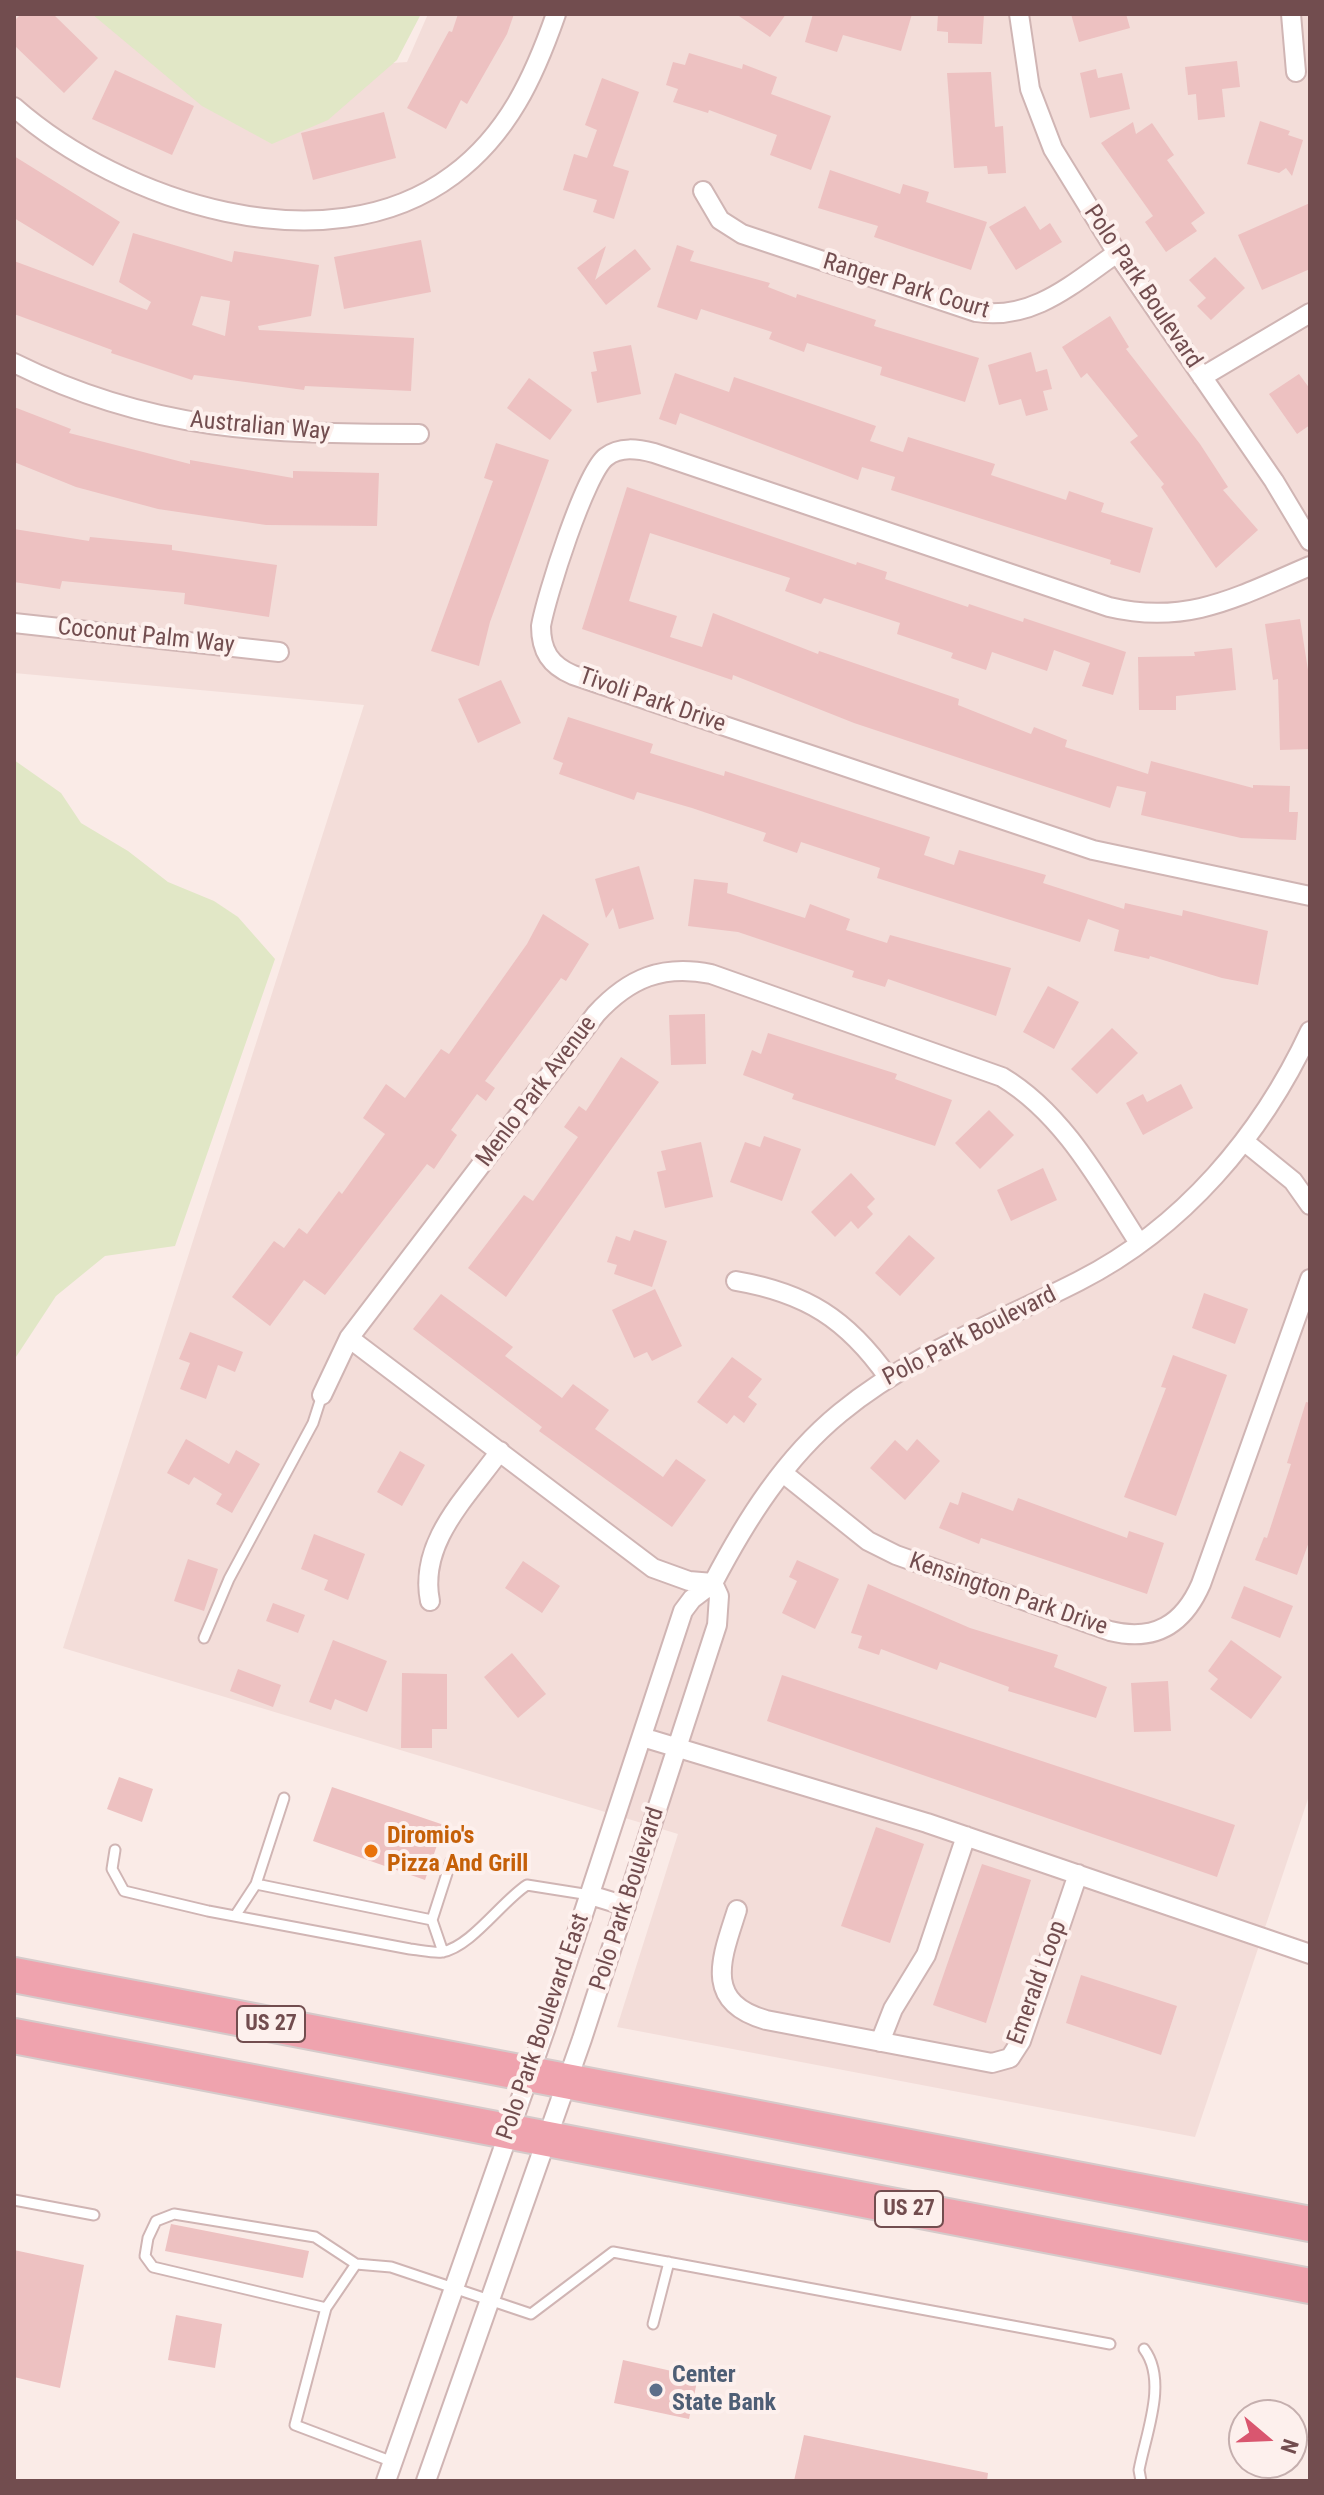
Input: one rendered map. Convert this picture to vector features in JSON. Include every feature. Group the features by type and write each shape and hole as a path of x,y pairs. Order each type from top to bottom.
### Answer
{"highway":[{"name":"US 27","path":"14,1975 1310,2224"},
{"name":"US 27","path":"14,2036 1310,2286"}],"street":[{"path":"14,107 46,133 98,165 170,195 270,219 343,218 412,199 469,162 498,132 521,100 538,65 556,14"},
{"name":"Polo Park Boulevard","path":"1019,14 1030,89 1043,130 1117,253 1281,491 1310,541"},
{"path":"1291,14 1296,72"},
{"name":"Ranger Park Court","path":"703,191 720,220 755,240 976,312 999,315 1030,309 1117,253"},
{"path":"1202,377 1310,313"},
{"name":"Australian Way","path":"14,363 94,397 217,428 305,434 419,434"},
{"name":"Tivoli Park Drive","path":"1310,566 1210,608 1178,615 1143,614 1109,607 654,453 627,449 605,457 589,479 541,626 544,652 550,661 573,675 1093,850 1310,896"},
{"name":"Coconut Palm Way","path":"14,623 279,652"},
{"name":"Menlo Park Avenue","path":"322,1395 349,1338 596,1014 625,987 656,972 685,970 711,974 1002,1077 1030,1095 1070,1140 1139,1243"},
{"name":"Polo Park Boulevard","path":"547,2139 717,1625 719,1596 713,1583 746,1523 783,1473 839,1414 888,1377 960,1337 1079,1281 1139,1243 1199,1193 1245,1142 1284,1083 1310,1031"},
{"path":"1245,1142 1293,1181 1310,1205"},
{"name":"Kensington Park Drive","path":"783,1473 868,1541 896,1555 1110,1631 1134,1635 1163,1630 1186,1612 1201,1584 1310,1279"},
{"path":"736,1281 792,1296 829,1313 859,1338 888,1377"},
{"path":"349,1338 664,1573 674,1584 683,1611"},
{"path":"430,1601 427,1576 432,1551 500,1451"},
{"path":"664,1573 689,1581 713,1583"},
{"name":"Polo Park Boulevard East","path":"386,2481 529,2074 683,1611 692,1599 713,1583"},
{"path":"642,1737 966,1836 1310,1954"},
{"path":"880,2042 893,2009 926,1955 966,1836"},
{"name":"Emerald Loop","path":"737,1910 720,1974 726,1993 738,2007 766,2020 992,2063 1010,2058 1021,2041 1078,1874"},
{"path":"590,1895 626,1906"},
{"name":"Polo Park Boulevard East","path":"426,2481 547,2139"}],"lane":[{"path":"204,1638 229,1579 313,1423 322,1395"},
{"path":"235,1916 256,1884 284,1798"},
{"path":"115,1850 112,1869 124,1891 379,1944 443,1952 465,1940 509,1896 527,1885 553,1886 590,1895"},
{"path":"443,1952 432,1920 451,1861"},
{"path":"256,1884 432,1920"},
{"path":"14,2200 94,2215"},
{"path":"326,2308 153,2267 145,2256 148,2238 156,2221 174,2214 315,2237 356,2264 391,2267 531,2314 613,2252 1110,2344"},
{"path":"653,2324 669,2262"},
{"path":"356,2264 326,2308 295,2425 393,2462"},
{"path":"1141,2481 1139,2470 1156,2380 1154,2362 1144,2349"}],"shaded area":[{"path":"14,14 107,14 195,77 407,62 428,14 1310,14 1310,1793 1195,2137 617,2027 678,1834 63,1648 364,705 14,673"}],"green space":[{"path":"92,14 421,14 397,60 328,120 272,144 202,106"},
{"path":"14,760 61,793 81,823 128,851 168,882 214,901 238,917 275,959 175,1246 105,1256 56,1296 14,1360"}],"building":[{"path":"21,14 53,14 98,58 64,93 14,45 14,21"},
{"path":"458,14 514,14 507,34 467,104 461,100 446,129 407,108 449,31 452,32"},
{"path":"736,14 786,14 770,37"},
{"path":"813,14 912,14 901,51 843,35 837,52 805,42"},
{"path":"938,14 984,14 982,44 948,43 948,32 937,31"},
{"path":"1071,14 1126,14 1130,28 1079,42"},
{"path":"689,53 742,69 743,64 777,77 771,94 831,116 811,170 770,155 777,135 709,110 708,113 673,102 678,89 666,85 673,62 685,65"},
{"path":"1237,61 1240,87 1222,89 1225,117 1198,120 1196,94 1188,95 1185,67"},
{"path":"1096,69 1098,78 1122,73 1130,109 1090,118 1080,73"},
{"path":"115,70 194,106 172,155 92,119"},
{"path":"991,72 995,127 1003,126 1006,173 988,174 987,166 954,168 947,73"},
{"path":"602,78 639,92 613,166 629,171 614,219 593,212 597,200 563,190 574,154 587,158 597,130 585,125"},
{"path":"384,112 396,158 313,180 301,133"},
{"path":"1260,121 1290,131 1288,135 1303,140 1292,176 1286,168 1279,173 1247,164"},
{"path":"1133,122 1136,134 1152,123 1174,155 1167,160 1205,213 1191,223 1197,231 1166,252 1145,222 1153,216 1101,143"},
{"path":"14,156 120,222 93,266 14,218"},
{"path":"830,170 900,194 903,184 929,192 926,202 987,222 971,270 874,237 878,226 818,208"},
{"path":"1310,203 1310,269 1262,290 1238,235"},
{"path":"1025,206 1040,230 1050,223 1062,242 1016,270 989,227"},
{"path":"133,233 232,262 234,251 319,265 311,316 258,326 259,330 414,338 411,391 305,386 304,390 194,375 192,380 111,353 112,350 14,314 14,261 147,310 151,302 119,282","holes":["201,296 230,301 225,336 192,325"]},
{"path":"421,240 431,292 344,309 334,257"},
{"path":"677,245 694,251 690,261 770,283 768,287 796,298 797,294 876,320 874,326 979,358 965,402 880,375 882,367 807,343 804,352 769,339 772,332 701,309 697,320 657,307"},
{"path":"606,246 595,280 635,249 651,269 606,305 577,268"},
{"path":"1215,257 1245,288 1211,320 1197,306 1206,298 1189,280"},
{"path":"1110,316 1129,347 1126,349 1200,444 1228,487 1223,490 1258,530 1216,568 1161,487 1164,484 1130,442 1138,436 1087,373 1081,378 1062,347"},
{"path":"631,345 641,394 597,403 591,372 597,371 593,352"},
{"path":"1031,352 1036,372 1047,369 1052,389 1043,391 1048,410 1026,416 1021,399 999,405 988,365"},
{"path":"675,373 729,392 734,377 876,426 870,441 903,452 908,437 995,464 991,475 1066,500 1069,491 1104,503 1101,512 1153,528 1140,573 1110,564 1111,560 891,490 895,477 862,467 858,480 680,413 676,425 659,419"},
{"path":"1299,374 1310,389 1310,425 1297,434 1269,394"},
{"path":"529,378 572,410 550,440 507,408"},
{"path":"14,407 71,429 69,433 190,464 190,460 293,478 293,471 379,473 377,526 266,525 158,509 76,487 14,462"},
{"path":"496,443 549,460 490,622 479,666 431,651 493,481 484,478"},
{"path":"627,487 856,565 857,562 887,572 885,579 968,607 969,604 1023,622 1024,618 1126,652 1113,695 1082,686 1090,663 1054,650 1047,671 992,652 986,670 951,658 953,653 897,634 900,623 824,598 821,604 785,591 790,578 650,533 629,601 677,616 670,637 702,647 713,613 818,654 819,651 959,699 958,705 1031,734 1034,727 1067,740 1065,747 1148,774 1151,761 1253,788 1253,785 1290,786 1289,812 1298,812 1296,840 1241,838 1141,815 1146,792 1117,786 1110,808 854,723 733,675 732,680 582,629"},
{"path":"14,529 89,541 90,537 172,545 172,550 277,565 269,617 184,604 185,593 62,581 60,589 14,582"},
{"path":"1300,619 1310,683 1310,749 1280,750 1278,679 1273,680 1265,624"},
{"path":"1232,648 1236,690 1176,696 1176,710 1139,710 1138,657 1195,656 1194,652"},
{"path":"501,680 521,723 478,743 458,699"},
{"path":"568,717 653,744 650,753 724,776 725,771 930,837 924,855 954,865 959,850 1046,875 1043,883 1124,909 1125,903 1182,916 1183,910 1268,931 1258,985 1222,978 1150,956 1149,959 1114,951 1119,930 1088,919 1080,942 877,878 880,868 801,842 797,853 763,841 766,833 692,808 637,792 634,800 559,774 563,763 553,759"},
{"path":"639,866 654,919 619,929 613,908 606,918 595,879"},
{"path":"694,879 728,883 727,893 805,918 810,904 850,919 846,930 887,943 890,935 1011,968 996,1016 888,979 885,987 852,977 854,971 738,932 688,926"},
{"path":"543,914 589,944 566,981 561,978 485,1081 495,1088 486,1101 477,1094 451,1130 457,1135 434,1169 427,1164 325,1295 304,1280 270,1326 232,1297 274,1241 284,1248 299,1228 307,1234 339,1191 342,1194 385,1134 363,1118 386,1084 405,1098 441,1049 449,1054 527,944"},
{"path":"1048,986 1079,1002 1054,1049 1023,1032"},
{"path":"705,1014 706,1064 671,1065 669,1015"},
{"path":"1112,1028 1138,1053 1097,1094 1071,1069"},
{"path":"768,1033 897,1074 895,1079 952,1100 935,1146 792,1099 794,1094 743,1075 752,1050 761,1054"},
{"path":"621,1057 659,1082 506,1297 468,1268 524,1195 533,1201 578,1137 564,1127 579,1106 586,1111"},
{"path":"1181,1084 1193,1108 1143,1135 1126,1103 1143,1094 1147,1102"},
{"path":"989,1110 1014,1135 980,1169 955,1143"},
{"path":"764,1136 801,1149 782,1201 730,1182 745,1142 760,1147"},
{"path":"701,1142 713,1197 665,1208 657,1172 666,1170 661,1151"},
{"path":"1043,1168 1057,1200 1011,1221 997,1190"},
{"path":"851,1173 875,1199 867,1207 873,1214 858,1229 851,1221 835,1237 811,1212"},
{"path":"634,1230 667,1241 652,1287 614,1274 617,1265 607,1262 616,1236 630,1241"},
{"path":"909,1235 935,1258 900,1296 875,1273"},
{"path":"655,1289 682,1346 652,1361 647,1352 634,1358 612,1310"},
{"path":"1204,1293 1248,1309 1235,1344 1192,1328"},
{"path":"441,1294 513,1347 505,1356 562,1398 573,1384 609,1410 595,1429 663,1477 676,1459 706,1480 672,1527 539,1431 542,1427 413,1329"},
{"path":"190,1332 243,1352 235,1372 218,1365 206,1399 180,1389 190,1363 179,1359"},
{"path":"1173,1355 1227,1375 1176,1516 1124,1497 1166,1388 1161,1387"},
{"path":"732,1357 762,1379 748,1397 757,1404 744,1423 734,1415 727,1424 697,1402"},
{"path":"1306,1402 1310,1403 1310,1539 1297,1575 1255,1560 1264,1537 1267,1538 1291,1464 1287,1463"},
{"path":"186,1439 229,1464 236,1450 260,1464 232,1513 216,1504 222,1494 194,1477 189,1485 167,1473"},
{"path":"917,1439 940,1461 905,1500 870,1468 895,1440 907,1451"},
{"path":"400,1451 425,1465 402,1506 377,1492"},
{"path":"962,1492 1013,1511 1018,1498 1127,1538 1129,1531 1164,1543 1147,1594 981,1538 979,1544 939,1528 950,1502 958,1505"},
{"path":"314,1534 365,1554 348,1600 324,1590 328,1580 301,1569"},
{"path":"188,1559 218,1569 204,1611 174,1601"},
{"path":"797,1560 839,1579 815,1629 782,1613 797,1581 789,1577"},
{"path":"523,1561 560,1586 542,1613 505,1588"},
{"path":"868,1584 970,1628 1058,1655 1054,1667 1107,1687 1096,1718 1008,1691 1009,1687 940,1662 937,1670 881,1649 879,1655 858,1648 862,1636 851,1633"},
{"path":"1244,1586 1293,1606 1280,1638 1231,1618"},
{"path":"273,1603 305,1615 298,1633 266,1621"},
{"path":"333,1640 387,1661 367,1712 335,1699 331,1710 309,1702"},
{"path":"1231,1640 1282,1677 1251,1719 1210,1689 1218,1679 1208,1671"},
{"path":"512,1653 546,1694 518,1718 484,1677"},
{"path":"238,1669 281,1685 273,1707 230,1691"},
{"path":"402,1673 447,1674 447,1729 432,1729 432,1748 401,1748"},
{"path":"782,1675 1235,1825 1217,1877 767,1721"},
{"path":"1168,1681 1171,1731 1134,1732 1131,1683"},
{"path":"119,1777 153,1789 142,1822 107,1809"},
{"path":"332,1787 444,1825 425,1880 313,1841"},
{"path":"876,1827 924,1844 890,1943 841,1926"},
{"path":"982,1864 1031,1880 986,2023 933,2005"},
{"path":"1081,1975 1177,2006 1161,2055 1066,2023"},
{"path":"171,2224 309,2251 303,2278 165,2251"},
{"path":"14,2250 84,2265 60,2388 14,2377"},
{"path":"176,2315 222,2324 215,2368 168,2360"},
{"name":"Center State Bank","path":"623,2360 698,2377 689,2419 614,2403"},
{"path":"804,2435 988,2473 987,2481 794,2481"}],"place":[{"name":"Diromio's Pizza And Grill","path":"371,1851"},
{"name":"Center State Bank","path":"656,2390"}]}
